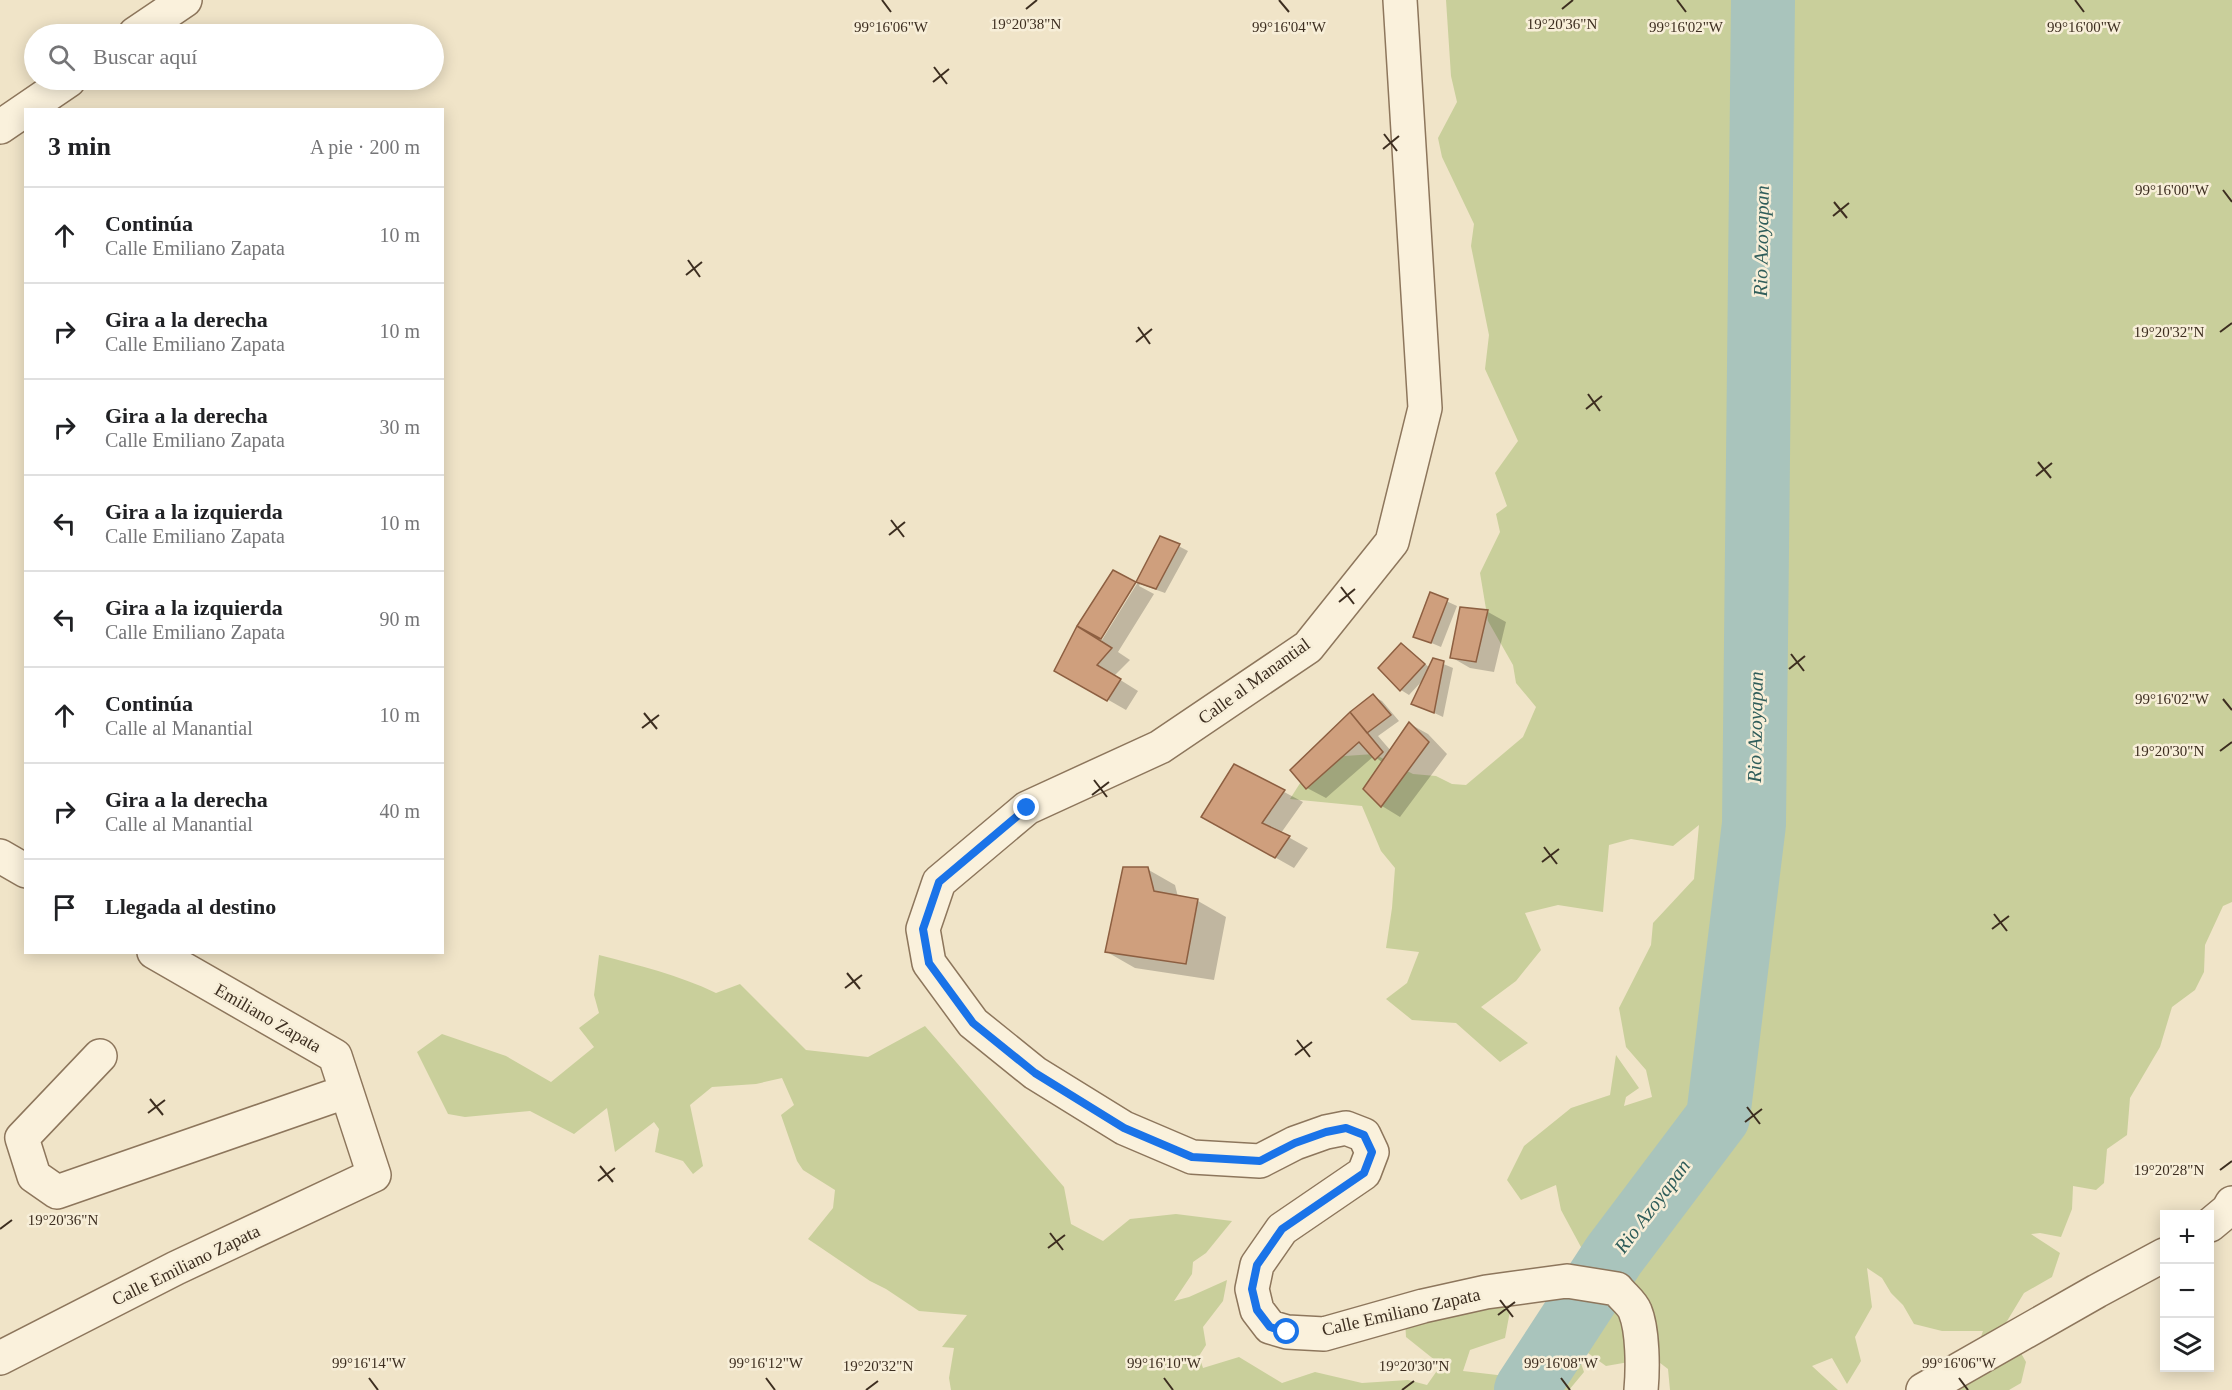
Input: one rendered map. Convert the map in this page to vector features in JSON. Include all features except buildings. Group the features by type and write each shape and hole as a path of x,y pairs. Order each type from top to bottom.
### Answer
{"street":[{"path":"150,24 185,0"},
{"name":"Calle al Manantial","path":"947,990 929,963 923,929 939,882 1027,808 1160,747 1308,647 1392,542 1425,408 1400,0"},
{"path":"28,108 54,90"},
{"path":"0,127 24,111"},
{"path":"0,856 24,870"},
{"name":"Emiliano Zapata","path":"157,954 334,1056 374,1175"},
{"name":"Calle Emiliano Zapata","path":"947,990 973,1023 1035,1073 1124,1128 1192,1157 1260,1161 1295,1143 1326,1132 1346,1128 1364,1135 1372,1152 1364,1173 1282,1229 1257,1265 1252,1289 1257,1310 1270,1327 1287,1332 1324,1334 1423,1306 1486,1292 1567,1281 1617,1289 1635,1310 1641,1346 1643,1374 1641,1390"},
{"path":"100,1056 22,1138 34,1176 57,1192 345,1092"},
{"name":"Calle Emiliano Zapata","path":"0,1358 176,1268 374,1175"},
{"path":"2214,1222 2228,1210 2232,1203"},
{"path":"1923,1390 2160,1257"}],"green space":[{"path":"1446,0 2232,0 2232,902 2223,906 2205,945 2204,972 2195,990 2172,1007 2160,1047 2130,1098 2127,1135 2107,1149 2104,1183 2096,1190 2073,1186 2072,1209 2061,1237 2040,1233 2031,1234 2060,1253 2052,1277 2024,1293 2001,1331 2018,1348 2026,1362 2021,1383 2009,1390 1960,1390 1955,1370 1973,1359 1983,1331 1942,1331 1914,1324 1903,1305 1891,1293 1882,1278 1867,1268 1872,1307 1855,1337 1861,1361 1847,1384 1832,1358 1812,1366 1838,1390 1670,1390 1668,1369 1647,1353 1629,1362 1606,1366 1574,1343 1584,1372 1569,1390 951,1390 949,1378 954,1348 942,1347 967,1315 919,1311 808,1239 833,1208 835,1190 803,1170 797,1161 781,1115 794,1105 782,1078 756,1084 712,1087 690,1105 703,1166 693,1174 683,1161 655,1152 659,1129 654,1122 615,1152 607,1108 574,1134 530,1111 465,1117 448,1114 417,1052 442,1034 506,1056 551,1082 594,1047 579,1028 599,1013 594,995 599,955 673,976 716,993 740,984 806,1050 868,1057 925,1026 1064,1187 1071,1224 1103,1241 1130,1219 1176,1214 1232,1221 1206,1253 1193,1262 1192,1274 1174,1301 1189,1297 1227,1280 1223,1301 1203,1327 1206,1345 1199,1356 1203,1368 1239,1357 1282,1383 1315,1372 1362,1383 1408,1380 1427,1385 1441,1365 1406,1337 1404,1303 1444,1284 1459,1295 1477,1285 1510,1311 1505,1338 1470,1350 1463,1371 1554,1379 1539,1338 1552,1329 1586,1289 1588,1260 1561,1210 1556,1185 1521,1200 1507,1180 1524,1146 1571,1108 1610,1095 1616,1055 1639,1088 1626,1097 1624,1106 1652,1097 1646,1070 1626,1047 1619,1008 1651,945 1653,923 1694,879 1699,825 1673,846 1631,839 1609,845 1603,912 1558,905 1525,913 1541,950 1516,981 1481,1007 1528,1043 1500,1062 1456,1023 1412,1020 1386,999 1407,983 1419,952 1386,948 1395,868 1381,851 1362,806 1290,799 1316,758 1374,754 1413,774 1436,776 1452,784 1466,785 1523,737 1536,707 1516,683 1513,665 1488,621 1480,573 1500,532 1496,514 1507,506 1495,473 1518,441 1485,369 1489,335 1471,246 1474,224 1442,157 1438,138 1457,102 1451,76"}],"waterway":[{"name":"Rio Azoyapan","path":"1526,1390 1614,1255 1718,1117 1754,824 1763,0"}],"route":[{"path":"1027,808 939,882 923,929 929,963 973,1023 1035,1073 1124,1128 1192,1157 1260,1161 1295,1143 1326,1132 1346,1128 1364,1135 1372,1152 1364,1173 1282,1229 1257,1265 1252,1289 1257,1310 1270,1327 1287,1332"}]}
